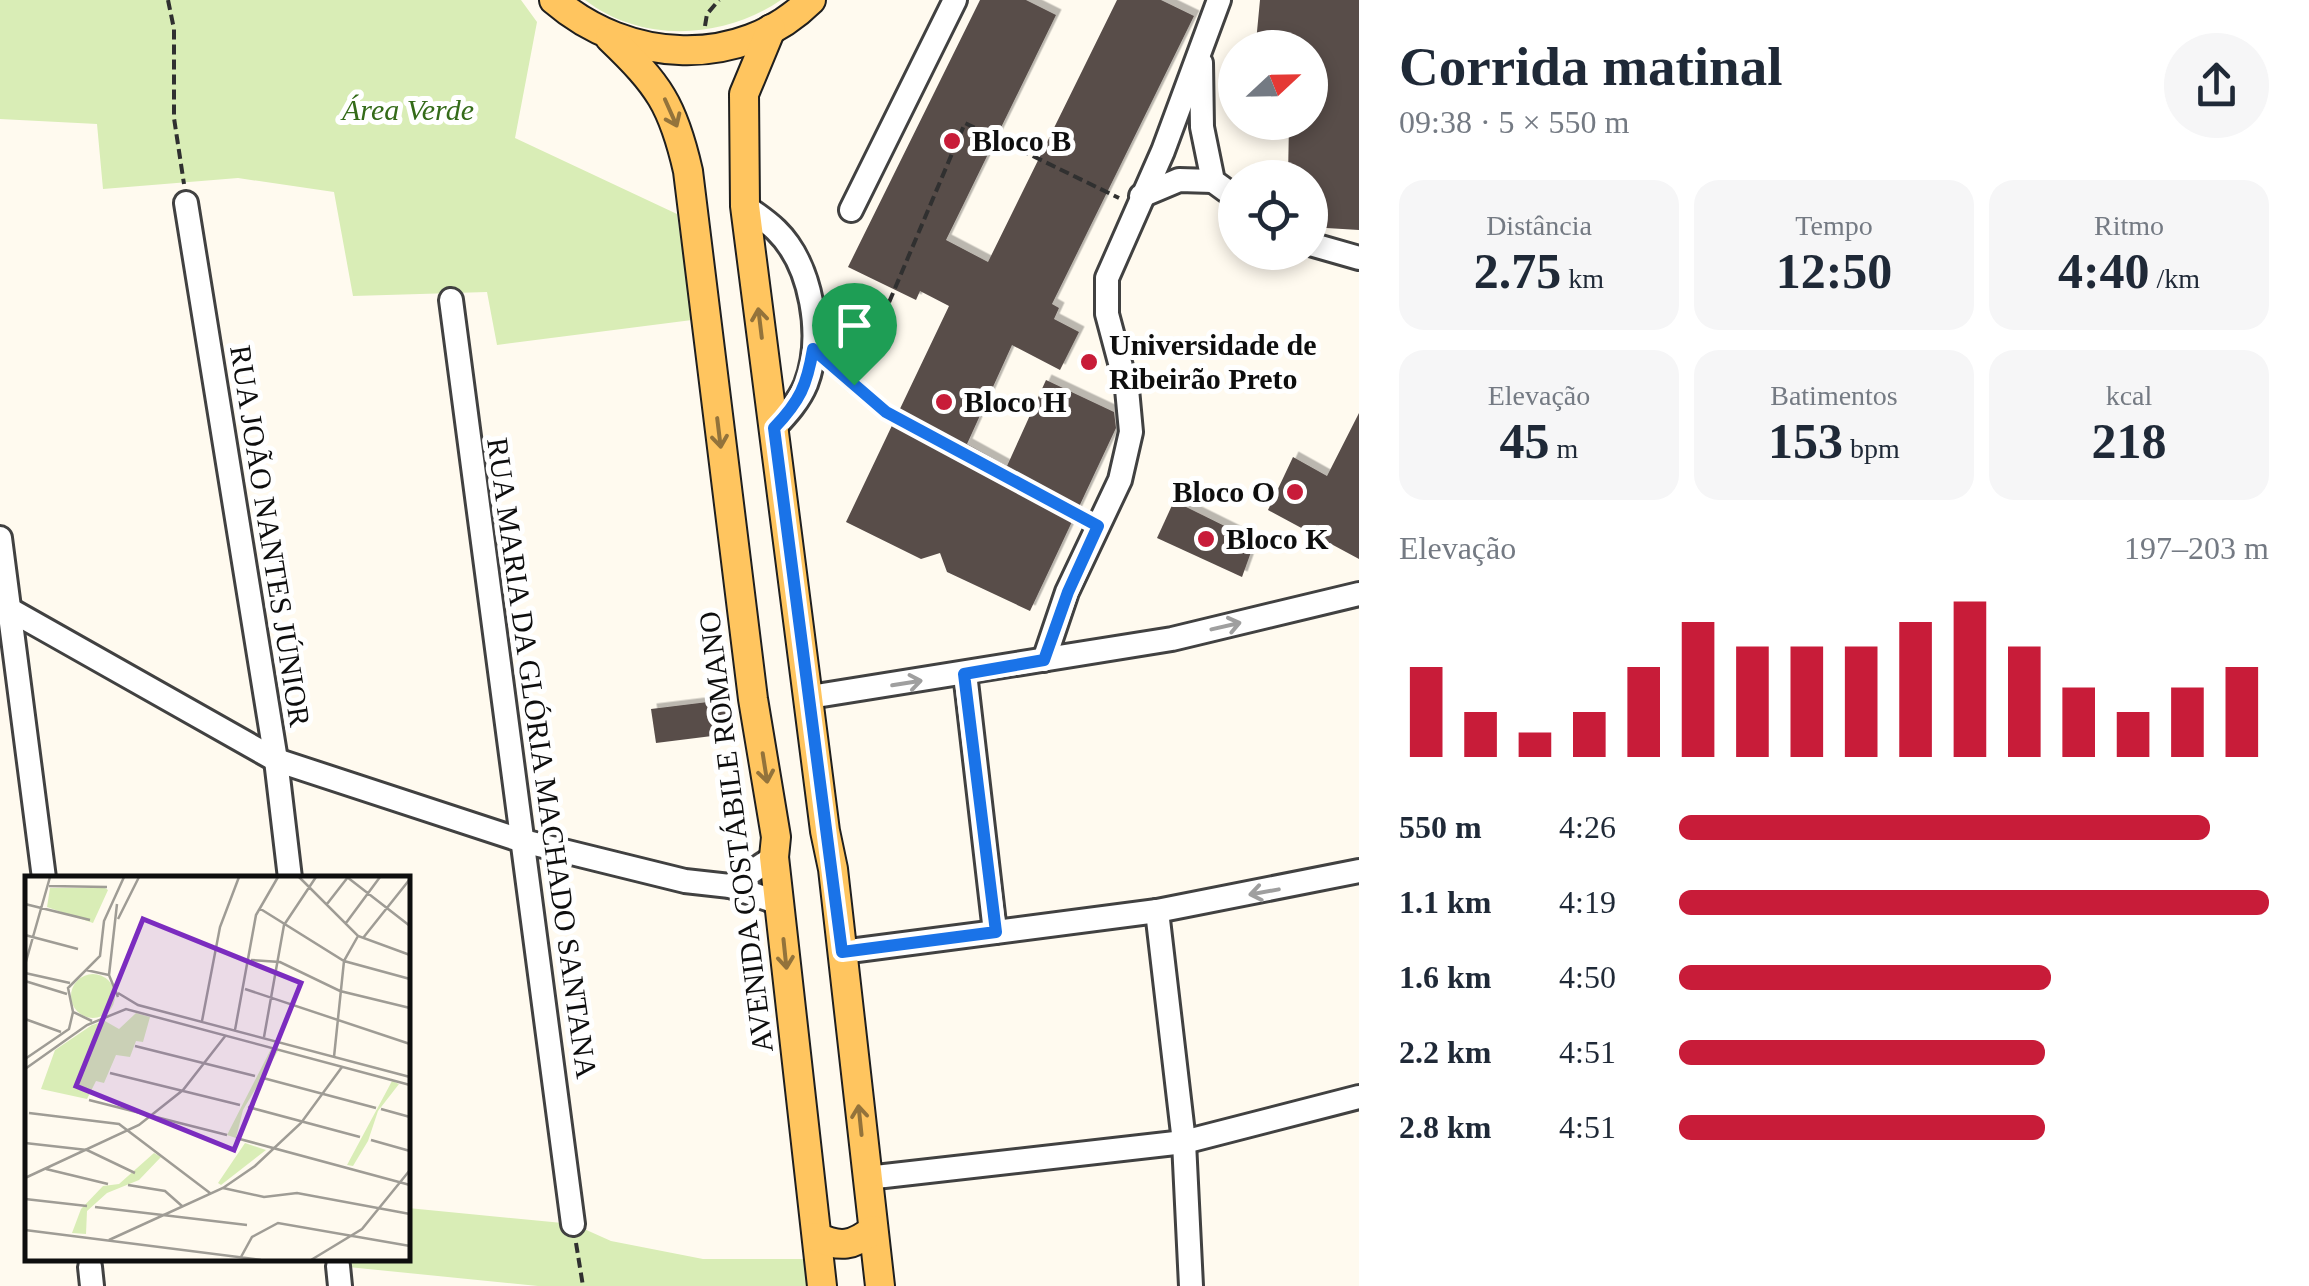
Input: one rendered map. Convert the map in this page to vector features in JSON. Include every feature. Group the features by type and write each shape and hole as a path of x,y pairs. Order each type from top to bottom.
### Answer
{"main road":[{"path":"554,0 577,20 610,38 661,50 736,44 771,29 812,0"},
{"path":"771,29 744,94 745,206 842,952 880,1286"},
{"name":"AVENIDA COSTÁBILE ROMANO","path":"610,38 649,75 667,102 679,131 688,171 775,847 822,1286"},
{"path":"775,847 797,822 812,822 826,830"},
{"path":"817,1237 841,1246 856,1242 873,1230"}],"street":[{"path":"851,210 955,0"},
{"path":"1044,660 1068,592 1120,480 1131,432 1127,389 1107,314 1107,278 1163,151 1219,0"},
{"path":"1201,48 1202,128 1213,181"},
{"path":"1139,201 1179,180 1218,184"},
{"name":"RUA JOÃO NANTES JÚNIOR","path":"186,203 276,760 290,876"},
{"path":"745,206 779,232 797,259 813,320 807,382 792,409 774,428"},
{"path":"1328,249 1359,258"},
{"name":"RUA MARIA DA GLÓRIA MACHADO SANTANA","path":"450,300 573,1224"},
{"path":"0,538 44,876"},
{"path":"810,698 1172,639 1359,594"},
{"path":"6,607 276,760 523,840 686,881 730,886 779,902"},
{"path":"964,674 996,932"},
{"path":"730,886 775,847"},
{"path":"842,952 1157,911 1359,871"},
{"path":"1157,911 1184,1142 1190,1286"},
{"path":"867,1178 1184,1142 1359,1097"}],"path":[{"path":"168,0 174,30 174,118 186,203"},
{"path":"704,34 707,14 719,0"},
{"path":"854,385 965,123 1139,201"},
{"path":"813,349 886,412 1098,526"},
{"path":"573,1224 583,1286"}],"green space":[{"name":"Área Verde","path":"0,0 521,0 537,22 515,138 677,214 692,320 497,345 487,292 353,296 334,192 238,178 103,189 97,124 0,119"},
{"path":"585,0 781,0 734,23 683,31 632,24"},
{"path":"410,1208 573,1224 611,1241 703,1259 808,1259 811,1286 538,1286 338,1266 332,1261 410,1261"}],"building":[{"path":"980,0 1026,0 1056,15 946,240 988,262 1117,0 1161,0 1194,16 1052,304 1059,308 1054,319 1079,332 1060,370 1012,345 967,444 1007,466 1046,380 1114,412 1116,428 1030,611 947,572 940,553 921,559 846,522 949,306 920,291 916,300 848,267"},
{"path":"1260,0 1359,0 1359,230 1328,228 1328,160 1288,160 1289,140 1328,140 1328,30 1257,30"},
{"path":"1359,413 1359,559 1268,510 1293,457 1327,476"},
{"name":"Bloco K","path":"1174,501 1255,541 1242,577 1157,538"},
{"path":"724,700 728,734 656,743 651,709"}],"place":[{"name":"Bloco B","path":"952,141"},
{"name":"Universidade de Ribeirão Preto","path":"1089,362"},
{"name":"Bloco H","path":"944,402"},
{"name":"Bloco O","path":"1295,492"},
{"name":"Bloco K","path":"1206,539"}],"route":[{"path":"813,349 854,385 886,412 1098,526 1068,592 1044,660 964,674 996,932 842,952 774,428 792,409 807,382 813,349"}]}
